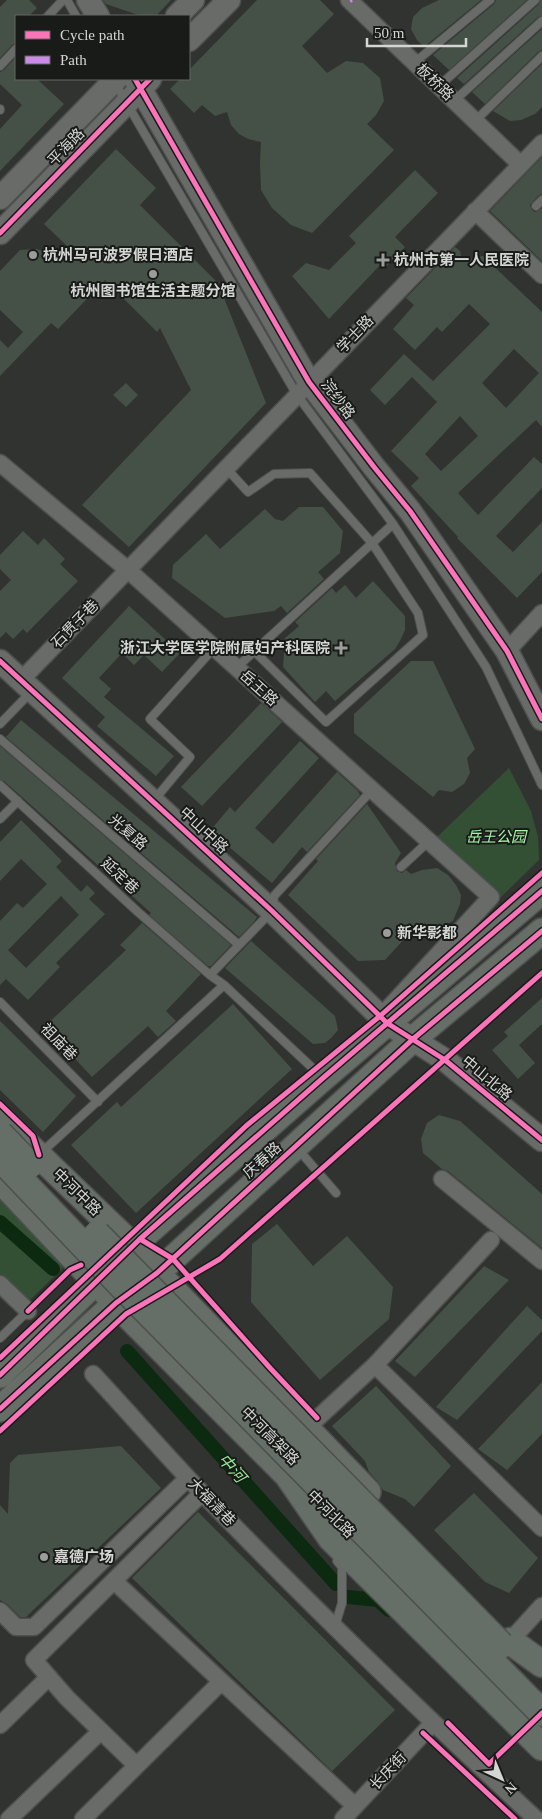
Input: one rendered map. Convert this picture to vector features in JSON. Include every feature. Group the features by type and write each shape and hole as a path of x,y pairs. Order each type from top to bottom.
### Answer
{"highway":[{"name":"中河高架路","path":"0,1134 542,1687"},
{"name":"中河高架路","path":"0,1158 121,1285 542,1713"},
{"path":"283,1472 327,1542 542,1747"},
{"path":"510,1641 542,1664"}],"main road":[{"path":"88,0 97,15"},
{"path":"178,15 193,0"},
{"path":"190,39 229,0"},
{"name":"平海路","path":"2,192 128,84"},
{"name":"平海路","path":"0,233 128,84"},
{"name":"浣纱路","path":"128,84 303,388 374,467 410,511 507,651 542,719"},
{"name":"中山中路","path":"0,661 28,684 272,911 387,1023"},
{"name":"庆春路","path":"0,1409 104,1291 133,1246 323,1078 542,891"},
{"name":"庆春路","path":"0,1375 104,1291 157,1273 413,1039 542,931"},
{"name":"中山北路","path":"387,1023 445,1060 542,1140"},
{"name":"中河中路","path":"0,1118 133,1246"},
{"path":"0,1180 104,1291"},
{"path":"133,1246 542,1675"},
{"name":"中河北路","path":"104,1291 283,1472 313,1493 482,1671 542,1729"}],"street":[{"name":"板桥路","path":"349,0 521,165"},
{"name":"学士路","path":"128,570 542,143"},
{"path":"475,211 538,268"},
{"name":"岳王路","path":"0,463 128,570 491,897 387,1010 387,1023"},
{"name":"石贯子巷","path":"28,684 128,570"},
{"path":"507,651 542,613"},
{"path":"442,1179 542,1261"},
{"path":"307,1428 375,1365 491,1240"},
{"path":"0,1284 28,1311"},
{"path":"375,1365 542,1528"},
{"name":"大福清巷","path":"93,1374 202,1493 335,1627 433,1723 536,1819"},
{"path":"0,1611 16,1627 34,1627 188,1478"},
{"path":"136,1765 67,1698 34,1660 202,1493"},
{"path":"114,1581 355,1806"},
{"path":"510,1641 542,1606"},
{"path":"0,1725 49,1677"},
{"path":"83,1819 222,1682"},
{"name":"长庆街","path":"343,1819 433,1723"},
{"path":"9,1819 101,1731"}],"lane":[{"path":"49,15 65,0 75,15"},
{"path":"414,63 490,0"},
{"path":"439,86 535,0"},
{"path":"454,101 542,21"},
{"path":"0,66 15,50"},
{"path":"475,120 542,56"},
{"path":"536,206 542,200"},
{"path":"303,388 486,667 542,785"},
{"path":"226,469 248,492 274,474 310,473 372,543 418,613 423,635 326,722 254,651"},
{"path":"236,668 393,524"},
{"path":"154,801 190,757 150,719 214,648"},
{"path":"0,724 28,684"},
{"name":"光复路","path":"0,739 239,945"},
{"name":"延定巷","path":"0,784 138,912 224,985 323,1078"},
{"path":"210,975 272,911 274,896 372,790"},
{"path":"0,819 18,801"},
{"path":"401,867 429,841"},
{"path":"38,1155 224,985"},
{"name":"祖庙巷","path":"0,1002 98,1102"},
{"path":"296,1146 336,1193"},
{"path":"0,1384 104,1291"},
{"path":"0,1338 28,1311"},
{"path":"327,1542 342,1567 342,1603 335,1627"}],"green space":[{"name":"岳王公园","path":"509,768 531,811 538,837 539,860 501,897 436,838"},
{"path":"0,1194 68,1263 28,1302 0,1274"}],"building":[{"path":"7,0 29,0 37,8 30,15 15,15 15,44 0,58 0,7"},
{"path":"103,0 171,0 157,15 138,15 106,4"},
{"path":"257,0 320,0 334,14 302,46 327,73 346,61 363,63 380,78 384,101 376,115 367,124 394,150 312,233 291,225 272,208 261,190 261,142 248,139 239,134 231,125 227,112 215,116 202,105 194,113 170,89 179,80 190,80 190,69"},
{"path":"439,0 481,0 424,47 417,40 411,29 413,17 422,8"},
{"path":"496,0 527,0 449,70 433,55 494,4"},
{"path":"540,0 542,0 542,16 538,17 464,84 457,78 539,4"},
{"path":"542,29 542,50 485,104 472,92"},
{"path":"15,58 15,80 38,80 64,104 0,171 0,129 22,105 0,84 0,72"},
{"path":"542,64 542,107 535,114 521,120 510,121 493,111"},
{"path":"116,149 156,188 140,205 218,283 266,403 129,547 82,505 191,390 160,328 157,332 105,280 58,329 51,323 0,376 0,340 8,348 23,332 0,310 0,271 20,250 37,249 85,263 44,224"},
{"path":"542,157 542,194 530,205 535,212 542,208 542,261 490,211"},
{"path":"415,170 438,193 395,237 405,247 387,266 383,262 329,319 292,276 306,263 329,270 356,243 349,236"},
{"path":"455,247 460,251 462,260 483,256 542,312 542,427 536,420 458,493 478,515 534,457 542,464 542,488 496,536 513,552 542,522 542,572 517,598 457,538 411,486 419,478 391,451 437,402 412,377 385,405 370,390 404,354 433,381 490,324 469,304 442,332 437,327 415,350 393,329 414,305 406,298","holes":["514,349 539,373 506,408 482,383","460,416 478,436 441,471 425,454"]},
{"path":"126,383 138,395 126,407 113,395"},
{"path":"299,507 323,507 343,531 340,553 318,572 324,579 287,613 281,606 274,611 225,618 172,578 173,565 206,534 220,549 265,509 275,519 283,521"},
{"path":"23,531 38,545 44,538 65,559 60,564 78,581 27,633 23,629 13,639 6,632 0,638 0,591 11,580 0,569 0,555"},
{"path":"373,581 405,616 405,630 400,641 395,649 335,701 326,691 315,702 283,667 285,638 299,626 295,622 332,588 336,593 345,585 356,598"},
{"path":"129,606 180,653 162,672 144,655 134,665 122,653 99,678 111,689 104,697 174,756 156,776 97,726 105,717 62,678"},
{"path":"411,661 433,661 475,749 467,758 470,773 464,784 452,792 439,790 433,797 354,733 354,714"},
{"path":"261,703 282,722 202,806 181,787"},
{"path":"21,720 257,917 253,923 239,937 6,737"},
{"path":"300,741 319,758 255,828 273,844 337,772 360,795 307,852 302,847 272,883 210,831 230,807 235,812"},
{"path":"0,746 231,945 211,966 208,966 149,915 151,913 22,797 4,781 0,780"},
{"path":"367,804 401,853 395,863 397,871 402,873 406,870 411,874 437,868 448,875 461,895 460,904 453,921 438,928 417,925 385,960 358,961 288,895 318,861 316,859"},
{"path":"21,820 62,861 56,867 81,892 87,885 95,893 89,899 105,914 56,963 60,967 28,1000 6,979 0,985 0,921 17,903 23,908 47,884 21,859 0,881 0,842","holes":["61,896 79,915 26,968 8,950"]},
{"path":"142,923 201,974 166,1011 176,1021 158,1037 148,1026 92,1077 68,1051 65,1054 42,1029 126,950 120,945"},
{"path":"251,941 335,1016 338,1030 325,1043 313,1044 225,968"},
{"path":"542,998 542,1024 519,1045 535,1063 518,1079 492,1050 508,1036 504,1032"},
{"path":"233,1004 292,1069 136,1213 71,1145 117,1102 121,1107"},
{"path":"0,1021 76,1096 43,1132 0,1090"},
{"path":"439,1115 460,1121 542,1194 542,1248 448,1171 442,1169 423,1153 421,1139 427,1123"},
{"path":"277,1224 313,1266 347,1236 393,1287 389,1319 320,1380 251,1302 252,1244"},
{"path":"484,1266 509,1280 415,1377 395,1361"},
{"path":"527,1306 542,1320 542,1331 457,1420 436,1407"},
{"path":"542,1382 542,1434 507,1470 478,1449"},
{"path":"376,1386 451,1466 414,1507 405,1499 383,1490 369,1472 365,1461 332,1426"},
{"name":"嘉德广场","path":"121,1446 161,1488 26,1617 20,1617 0,1600 0,1505 8,1514 10,1463 18,1455"},
{"path":"474,1493 538,1558 509,1593 485,1582 434,1530"},
{"path":"198,1512 395,1710 332,1771 132,1578"}],"waterway":[{"name":"中河","path":"0,1222 53,1269"},
{"name":"中河","path":"127,1351 336,1584"},
{"name":"中河","path":"348,1597 378,1600 389,1610"}],"cycle path":[{"path":"136,80 309,382 410,511 507,651 542,719"},
{"path":"0,233 149,80"},
{"path":"0,661 272,911 387,1023 445,1060 542,1140"},
{"path":"0,1358 246,1126 380,1016 542,873"},
{"path":"0,1375 140,1239 323,1078 542,891"},
{"path":"0,1409 116,1303 157,1273 413,1039 542,931"},
{"path":"0,1431 126,1314 220,1259 542,973"},
{"path":"0,1104 33,1136 39,1155"},
{"path":"140,1239 173,1259 317,1418"},
{"path":"28,1311 70,1270 81,1265"},
{"path":"448,1723 489,1764 542,1713"},
{"path":"423,1733 515,1819"}],"place":[{"name":"杭州马可波罗假日酒店","path":"33,255"},
{"name":"杭州市第一人民医院","path":"383,260"},
{"name":"杭州图书馆生活主题分馆","path":"153,274"},
{"name":"浙江大学医学院附属妇产科医院","path":"341,648"},
{"name":"新华影都","path":"387,933"},
{"name":"嘉德广场","path":"44,1557"}]}
